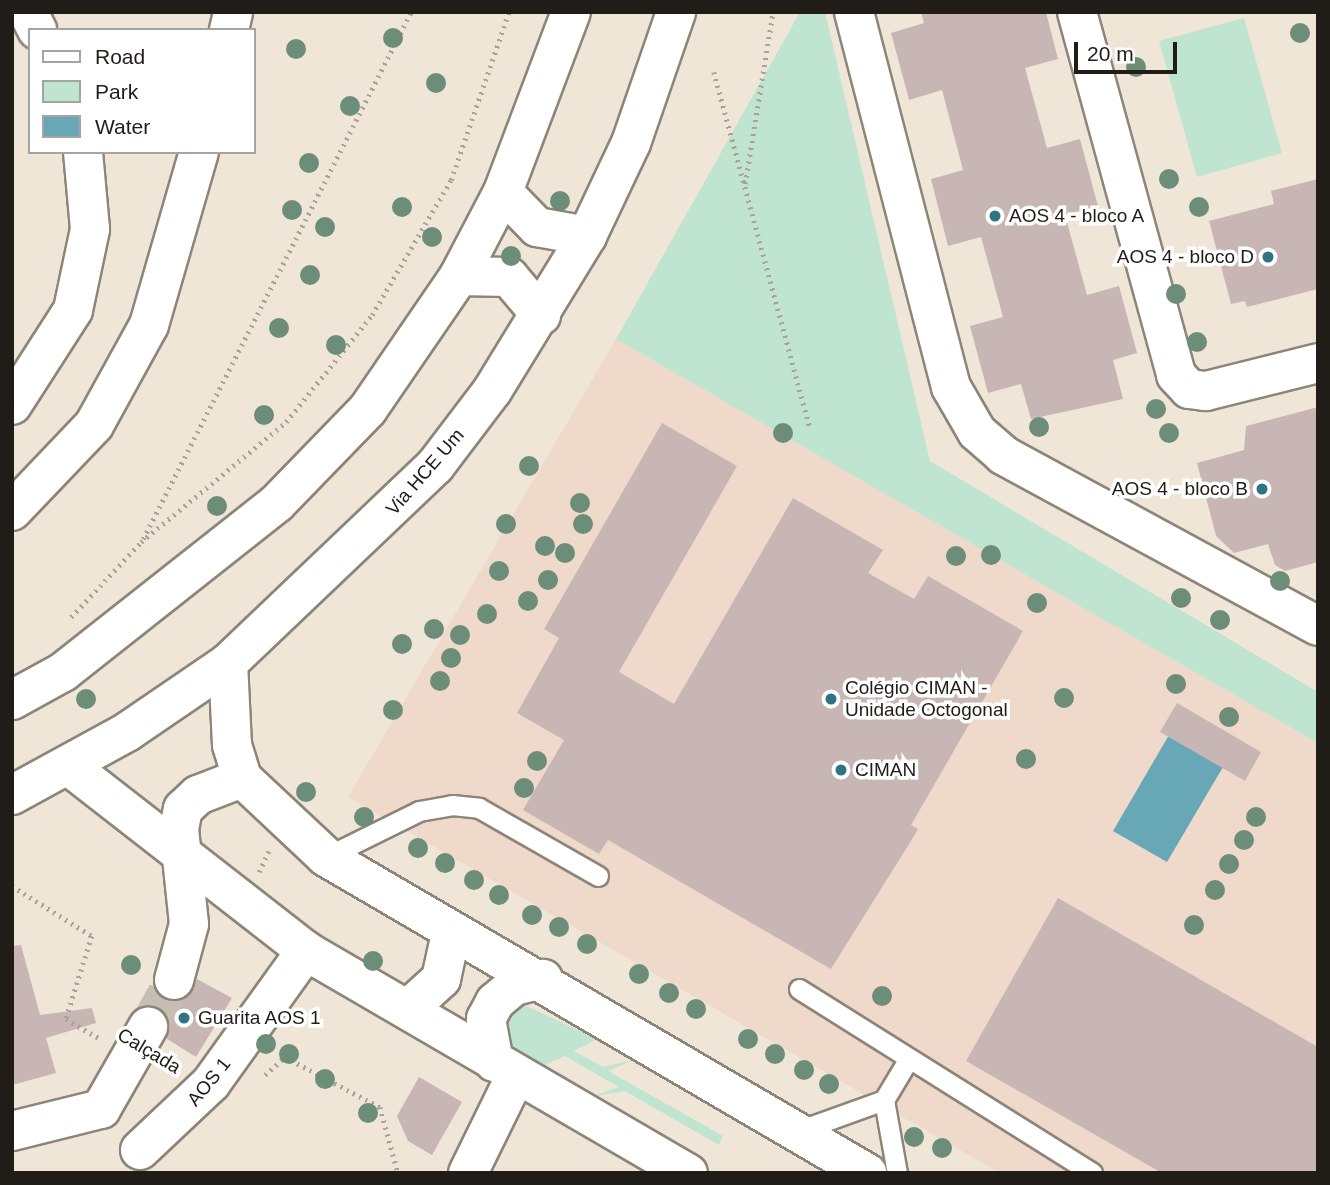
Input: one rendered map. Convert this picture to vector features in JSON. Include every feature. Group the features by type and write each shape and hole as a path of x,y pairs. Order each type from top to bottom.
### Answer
{"street":[{"path":"28,12 36,28"},
{"path":"12,700 63,672 277,503 368,410 459,276 503,192 571,12"},
{"name":"Via HCE Um","path":"12,795 70,766 228,663 435,466 541,315 587,236 631,144 677,12"},
{"path":"854,12 960,408 1003,455 1281,611 1318,626"},
{"path":"1077,12 1176,375 1189,389 1206,391 1318,363"},
{"path":"12,405 73,310 90,229 83,154"},
{"path":"12,511 94,425 149,325 198,154"},
{"path":"503,192 537,227 587,236"},
{"path":"459,276 509,277 541,315"},
{"path":"1281,611 1318,601"},
{"path":"228,663 232,746 242,778 326,857 451,933 543,979 867,1173"},
{"path":"70,766 306,951 688,1173"},
{"path":"174,980 189,924 182,852 183,809 198,795 242,778"},
{"path":"408,1009 441,979 451,933"},
{"name":"AOS 1","path":"143,1161 211,1083 306,951"},
{"path":"468,1173 505,1068 486,1019 495,1002 514,986 543,979"},
{"path":"12,1131 101,1109 140,1041"},
{"path":"101,1109 143,1161"}],"lane":[{"path":"326,857 419,811 452,805 479,808 598,876"},
{"path":"799,989 908,1060 1092,1173"},
{"path":"795,1132 884,1100 908,1060"},
{"path":"884,1100 897,1173"}],"path":[{"path":"141,542 411,12"},
{"path":"67,622 141,542 286,422 372,315 451,180 509,12"},
{"path":"745,186 774,12"},
{"path":"714,72 810,429"},
{"name":"Calçada","path":"12,886 92,936 66,1019 140,1041"},
{"path":"258,1081 285,1057 380,1107 398,1173"}],"shaded area":[{"name":"CIMAN","path":"616,339 1318,743 1318,1173 1000,1173 348,797"}],"green space":[{"path":"800,12 825,12 930,461 1318,692 1318,743 616,339"},
{"path":"1244,18 1282,153 1197,177 1159,41"},
{"path":"522,1004 597,1039 574,1051 603,1067 633,1060 608,1071 723,1136 719,1145 625,1091 591,1097 619,1087 565,1056 539,1067 509,1047 501,1023"}],"water":[{"path":"1169,735 1223,767 1167,862 1113,831"}],"building":[{"name":"AOS 4 - bloco A","path":"921,12 1046,12 1058,59 1025,68 1047,148 1080,139 1098,206 1065,215 1087,295 1119,286 1137,353 1113,360 1123,399 1031,419 1021,384 988,393 970,326 1003,317 981,237 948,246 931,179 963,170 942,90 909,100 891,33 924,23"},
{"name":"AOS 4 - bloco D","path":"1318,179 1318,289 1247,307 1245,301 1231,304 1209,221 1274,204 1271,191"},
{"name":"AOS 4 - bloco B","path":"1318,407 1318,562 1285,571 1275,565 1268,544 1234,553 1216,536 1197,463 1244,450 1246,426"},
{"name":"Colégio CIMAN - Unidade Octogonal","path":"662,423 737,466 619,672 674,704 793,498 883,550 868,573 914,599 928,576 1023,631 911,825 918,829 831,969 608,840 599,854 523,810 564,740 517,713 559,638 544,629"},
{"path":"1177,703 1261,752 1245,781 1160,732"},
{"path":"1058,898 1318,1047 1318,1173 1162,1173 966,1061"},
{"path":"21,945 40,1015 92,1008 96,1023 46,1038 56,1073 12,1085 12,946"},
{"name":"Guarita AOS 1","path":"197,979 232,998 196,1057 167,1039 167,1017 152,1006 157,992 169,1001 189,996"},
{"path":"419,1077 462,1102 432,1155 408,1141 397,1116"}],"tunnel":[{"path":"148,1027 174,980"}],"place":[{"name":"AOS 4 - bloco A","path":"995,216"},
{"name":"AOS 4 - bloco D","path":"1268,257"},
{"name":"AOS 4 - bloco B","path":"1262,489"},
{"name":"Colégio CIMAN - Unidade Octogonal","path":"831,699"},
{"name":"CIMAN","path":"841,770"},
{"name":"Guarita AOS 1","path":"184,1018"}]}
